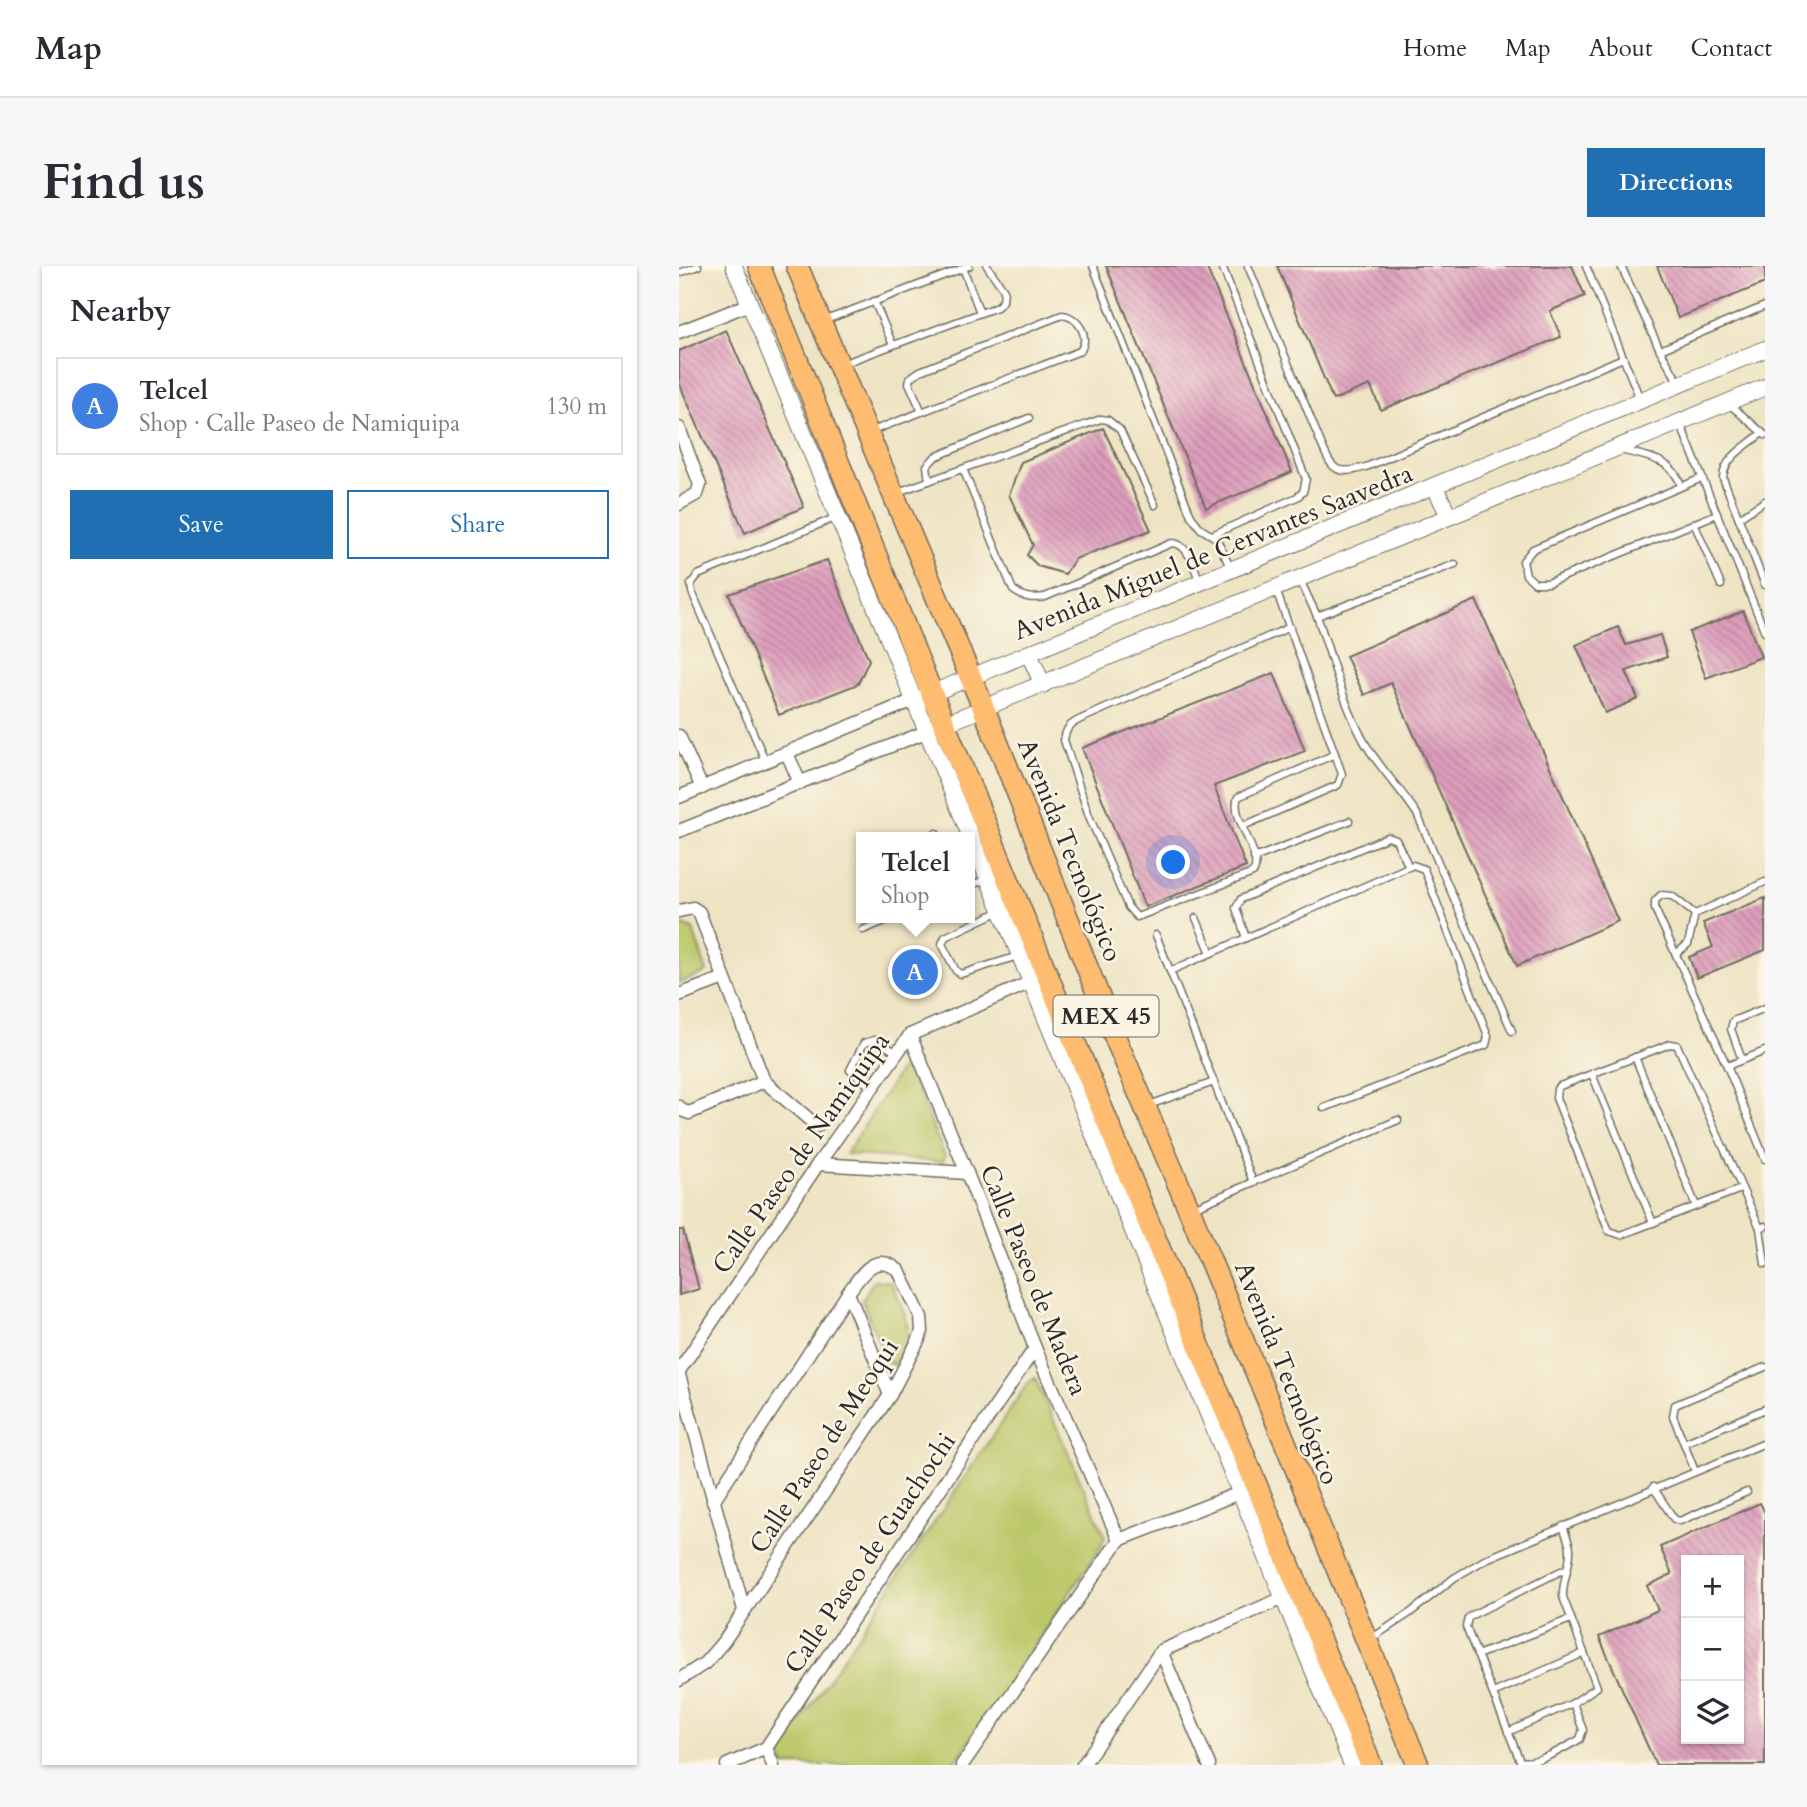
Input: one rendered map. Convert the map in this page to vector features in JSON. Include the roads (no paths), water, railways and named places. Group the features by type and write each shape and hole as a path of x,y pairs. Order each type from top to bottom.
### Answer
{"main road":[{"name":"MEX 45","path":"759,266 923,697 1248,1490 1292,1594 1371,1765"},
{"name":"Avenida Tecnológico","path":"797,266 984,709 1144,1106 1418,1765"}],"street":[{"path":"734,266 838,516 923,697"},
{"path":"679,332 750,304"},
{"name":"Avenida Miguel de Cervantes Saavedra","path":"679,797 1765,349"},
{"path":"679,831 1043,685 1765,387"},
{"path":"679,428 700,485 697,494 679,504"},
{"path":"1435,486 1449,516"},
{"path":"1029,654 1043,685"},
{"path":"936,728 973,832"},
{"path":"679,736 702,788"},
{"path":"787,753 800,783"},
{"path":"963,1765 1119,1540 1248,1490 1031,982 975,838"},
{"path":"679,911 693,908 698,912 764,1081 817,1126"},
{"path":"679,995 724,978"},
{"name":"Calle Paseo de Namiquipa","path":"679,1373 818,1164 911,1035 1031,982"},
{"name":"Calle Paseo de Madera","path":"911,1035 1035,1348 1119,1540"},
{"path":"679,1107 689,1113 764,1081"},
{"path":"818,1164 967,1173"},
{"name":"Calle Paseo de Meoqui","path":"679,1680 705,1662 716,1650 890,1395 922,1331 921,1317 898,1270 888,1264 874,1263 868,1267 848,1293 713,1501"},
{"path":"848,1293 890,1395"},
{"name":"Calle Paseo de Guachochi","path":"766,1748 1035,1348"},
{"path":"679,1373 744,1610"},
{"path":"1083,1765 1161,1651 1292,1594 1352,1765"},
{"path":"1161,1651 1209,1765"},
{"path":"727,1765 766,1748 773,1765"},
{"path":"1194,1765 1203,1751"}],"lane":[{"path":"679,274 698,266"},
{"path":"839,365 997,307 1005,296 999,280 987,266"},
{"path":"1093,266 1191,516 1201,529 1218,541 1232,570"},
{"path":"1212,535 1297,497 1303,492 1306,479 1222,266"},
{"path":"1248,266 1319,441 1329,462 1342,472 1366,467 1623,358"},
{"path":"1586,266 1641,400"},
{"path":"1621,266 1679,384"},
{"path":"821,321 966,267 980,313"},
{"path":"874,301 893,345"},
{"path":"1660,349 1765,306"},
{"path":"868,432 922,412 1080,351 1084,346 1084,335 1075,320 1062,315 920,371 910,378 909,383 922,412"},
{"path":"1727,401 1763,434 1729,460 1723,468 1723,478 1765,585"},
{"path":"929,481 927,466 935,457 1029,418"},
{"path":"893,494 1101,419 1108,420 1120,430 1155,505"},
{"path":"1679,421 1765,632"},
{"path":"1613,448 1663,462 1676,473 1681,486"},
{"path":"964,469 1013,590 1022,596 1033,599 1045,597 1178,542 1184,547 1200,583"},
{"path":"1702,478 1533,550 1526,556 1523,567 1530,581 1540,585 1548,583 1717,514"},
{"path":"1739,518 1765,501"},
{"path":"766,761 692,592 691,584 698,575 838,516"},
{"path":"1694,523 1721,585"},
{"path":"1317,616 1455,564"},
{"path":"1299,578 1317,616 1353,718 1377,761 1405,794 1417,814 1512,1031"},
{"path":"1243,826 1338,785 1342,774 1275,588"},
{"path":"1290,627 1080,719 1070,724 1065,732 1064,740 1089,816 1132,914 1142,917 1250,874 1256,867 1236,808 1238,797 1335,754"},
{"path":"1254,858 1349,821"},
{"path":"1246,938 1237,908 1241,899 1388,837 1396,840 1409,867"},
{"path":"1170,971 1409,867 1417,865 1424,869 1488,1041 1486,1045 1324,1108"},
{"path":"975,884 989,878"},
{"path":"1695,914 1765,882"},
{"path":"1695,914 1672,896 1661,895 1654,901 1655,909 1727,1066 1765,1159"},
{"path":"975,923 1002,910"},
{"path":"1677,953 1688,944 1695,914"},
{"path":"1196,918 1212,953"},
{"path":"863,930 880,923"},
{"path":"975,923 945,937 942,944 955,971 961,974 1020,955"},
{"path":"1156,935 1253,1182"},
{"path":"1742,1060 1731,1025 1734,1021 1765,1008"},
{"path":"872,1088 850,1070 864,1043 867,1040 875,1040 898,1053"},
{"path":"1741,1189 1621,1236 1609,1231 1556,1098 1557,1090 1560,1086 1670,1044 1680,1048 1741,1189 1762,1227 1765,1264"},
{"path":"1727,1066 1765,1051"},
{"path":"1635,1057 1696,1206"},
{"path":"1592,1074 1653,1223"},
{"path":"1144,1106 1214,1082"},
{"path":"1189,1209 1398,1120"},
{"path":"1695,1471 1672,1416 1675,1405 1765,1367"},
{"path":"1684,1443 1765,1409"},
{"path":"1367,1641 1410,1613 1469,1567 1653,1487 1765,1443"},
{"path":"1653,1487 1677,1520 1684,1520 1747,1492"},
{"path":"1509,1732 1573,1703 1597,1688 1563,1597 1570,1547 1563,1526"},
{"path":"1567,1568 1468,1618 1466,1627 1520,1761 1534,1763 1583,1736 1573,1703"},
{"path":"1477,1656 1571,1619"},
{"path":"1493,1693 1584,1653"}],"place":[{"name":"Telcel","path":"915,972"}]}
